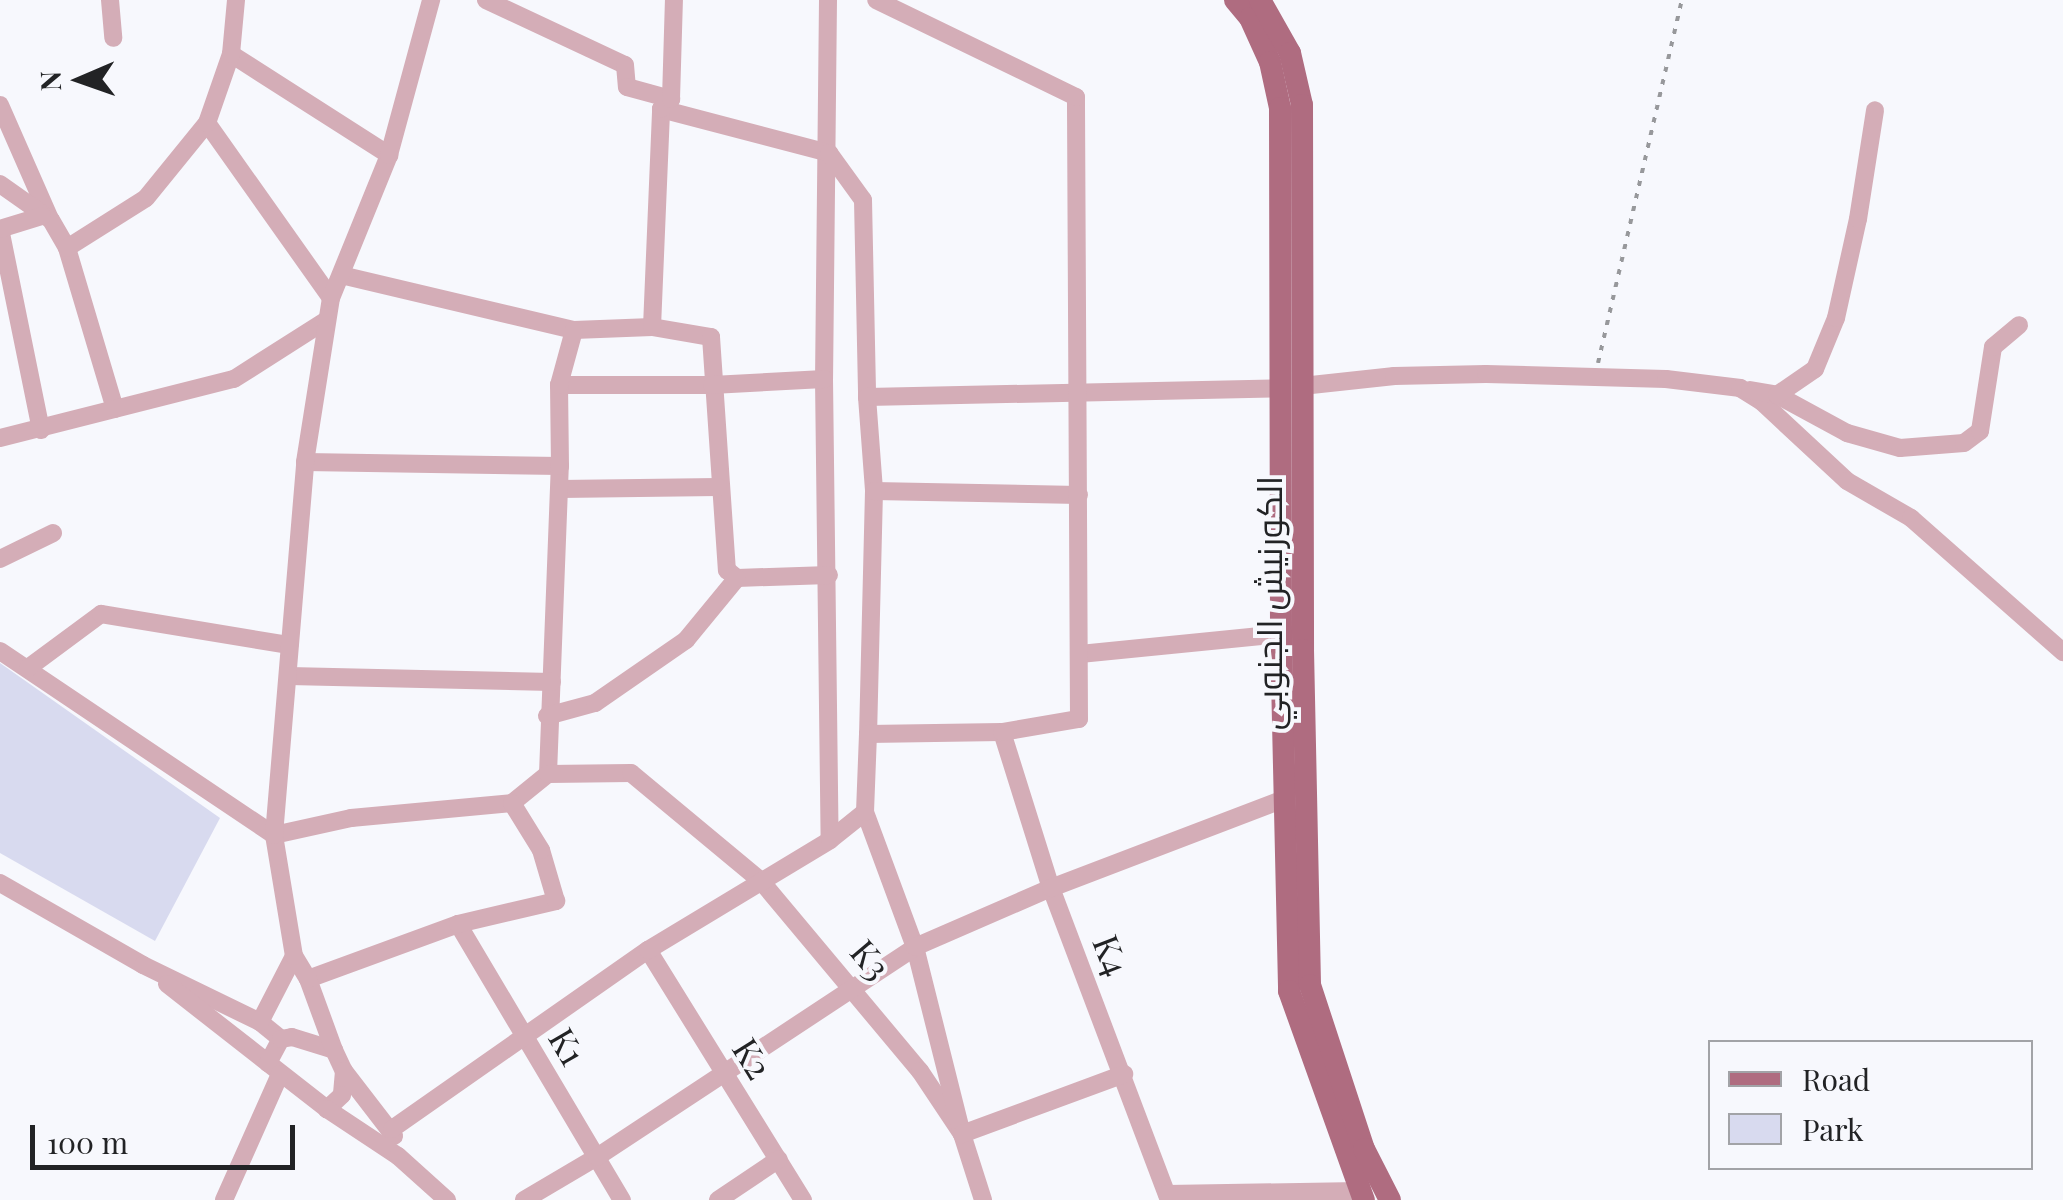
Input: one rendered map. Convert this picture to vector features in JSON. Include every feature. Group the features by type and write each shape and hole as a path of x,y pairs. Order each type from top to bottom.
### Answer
{"main road":[{"name":"الكورنيش الجنوبي","path":"1235,0 1250,18 1270,62 1280,108 1310,985 1364,1149 1390,1200"},
{"name":"الكورنيش الجنوبي","path":"1260,0 1290,53 1302,105 1281,634 1289,991 1361,1196"}],"street":[{"path":"110,0 114,38"},
{"path":"67,248 146,198 208,123 231,54 236,0"},
{"path":"398,1156 392,1128 344,1071 308,979 294,956 274,835 304,462 325,321 389,154 432,0"},
{"path":"486,0 625,65 627,87 666,104 829,152 864,200 867,397 874,492 866,812 915,947 962,1134 1124,1074"},
{"path":"652,327 674,0"},
{"path":"828,0 824,378 830,840"},
{"path":"868,734 1002,732 1079,719 1080,654 1076,97 876,0"},
{"path":"231,54 389,154"},
{"path":"0,105 46,218 67,248 115,409"},
{"path":"1777,395 1815,369 1836,318 1858,220 1876,110"},
{"path":"208,123 331,298"},
{"path":"0,184 46,218"},
{"path":"41,430 0,228 46,218"},
{"path":"341,275 574,330 652,327 710,337 726,570 738,578 829,574"},
{"path":"0,438 234,378 325,321"},
{"path":"867,397 1292,387 1394,376 1666,379 1777,395 1847,433 1900,448 1964,443 1980,431 1993,347 2019,325"},
{"path":"0,651 274,835 350,818 512,803 548,774 560,488 559,384 574,330"},
{"path":"559,384 712,385 824,378"},
{"path":"1740,388 1762,402 1847,481 1910,518 2063,652"},
{"path":"304,462 560,466"},
{"path":"560,488 718,487"},
{"path":"874,492 1079,495"},
{"path":"0,558 53,533"},
{"path":"548,716 595,703 686,640 738,578"},
{"path":"28,668 101,614 289,645"},
{"path":"1080,654 1281,634"},
{"path":"289,676 552,682"},
{"name":"K4","path":"1002,732 1050,888 1168,1197"},
{"name":"K3","path":"548,774 631,773 761,881 854,989 962,1134 983,1200"},
{"path":"524,1200 598,1157 915,947 1050,888 1284,799"},
{"path":"308,979 458,924 556,902 541,850 512,803"},
{"path":"392,1128 648,950 830,840 866,812"},
{"path":"0,883 143,964 260,1022 281,1039 292,1038 334,1050"},
{"name":"K1","path":"458,924 622,1200"},
{"name":"K2","path":"648,950 803,1200"},
{"path":"260,1022 294,956"},
{"path":"143,964 327,1108 398,1156 447,1200"},
{"path":"224,1200 274,1068 281,1039"},
{"path":"327,1108 342,1095 344,1071"},
{"path":"718,1200 778,1159"},
{"path":"1168,1197 1361,1196"}],"path":[{"path":"1595,377 1682,0"}],"green space":[{"path":"0,663 220,818 155,941 0,853"}]}
